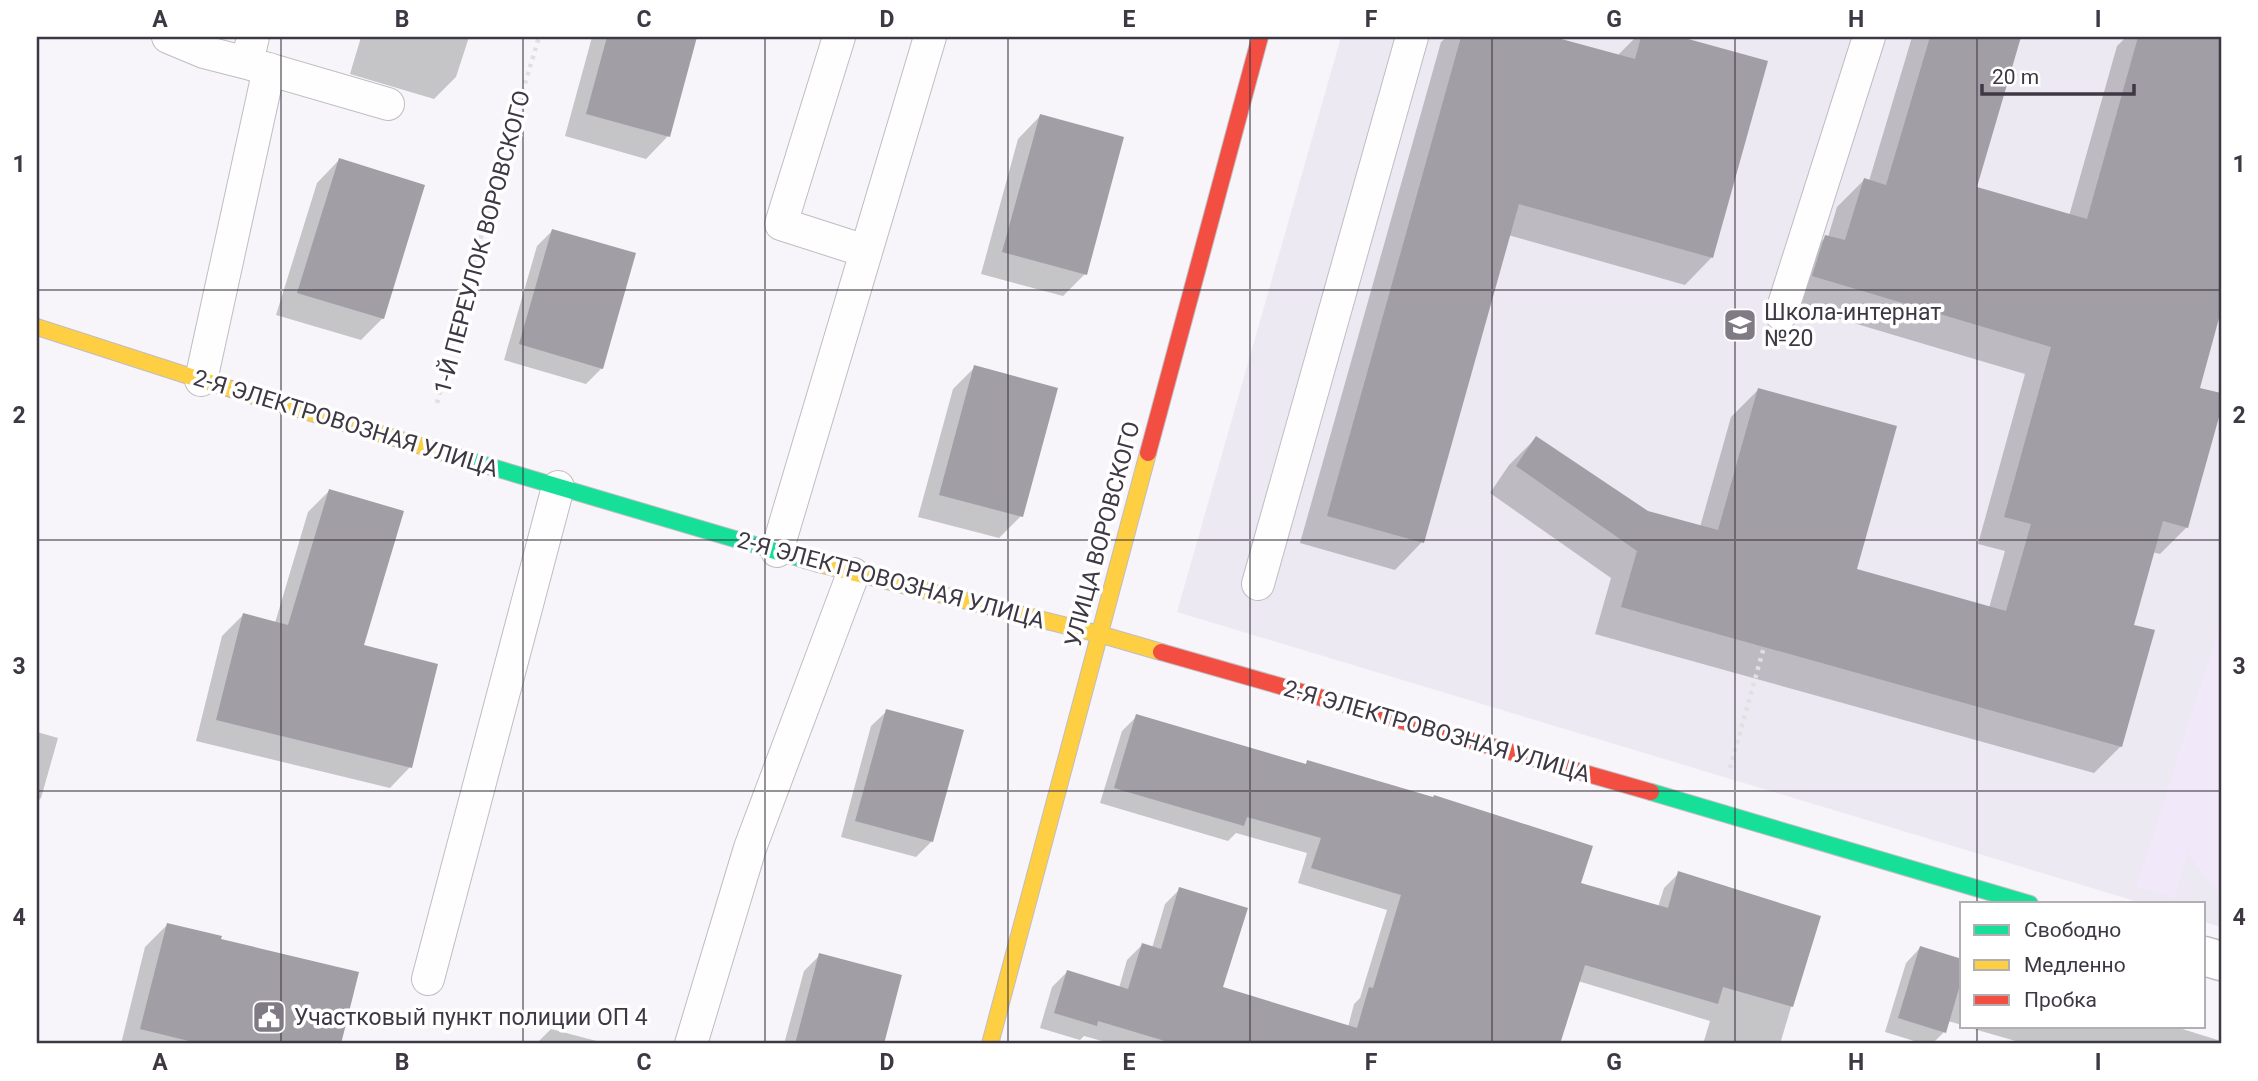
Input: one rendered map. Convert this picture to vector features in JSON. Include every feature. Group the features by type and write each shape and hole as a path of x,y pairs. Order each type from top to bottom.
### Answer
{"street":[{"name":"УЛИЦА ВОРОВСКОГО","path":"992,1044 1260,37"},
{"name":"2-Я ЭЛЕКТРОВОЗНАЯ УЛИЦА","path":"37,327 425,448 853,574 1099,634 1718,811 2023,902"}],"lane":[{"path":"168,37 204,52 256,56 388,104"},
{"path":"839,37 781,224 865,251"},
{"path":"776,551 930,37"},
{"path":"1258,584 1412,37"},
{"path":"1781,314 1869,37"},
{"path":"201,380 256,56"},
{"path":"428,979 558,487"},
{"path":"691,1044 750,848 853,574"}],"path":[{"name":"1-Й ПЕРЕУЛОК ВОРОВСКОГО","path":"425,448 496,180 539,37"},
{"path":"1718,811 1764,647"}],"shaded area":[{"name":"Школа-интернат №20","path":"1341,37 2221,37 2221,927 2206,923 2206,902 2138,902 1177,612"},
{"path":"2221,623 2221,896 2192,860 2189,851 2174,898 2137,886"}],"building":[{"path":"607,37 697,37 670,137 586,114"},
{"path":"1461,37 1554,37 1635,59 1641,37 1681,37 1768,61 1713,258 1519,204 1424,543 1327,516"},
{"path":"1930,37 2021,37 1977,187 2087,219 2138,37 2221,37 2221,311 2200,388 2221,393 2221,410 2188,528 2163,521 2134,625 2155,630 2122,747 1621,607 1637,551 1516,466 1536,436 1648,511 1718,530 1758,388 1897,426 1857,569 2006,611 2031,524 2004,517 2051,347 1812,276 1825,235 1845,240 1864,178 1886,185"},
{"path":"1040,114 1124,137 1087,275 1002,252"},
{"path":"339,158 425,185 384,319 297,293"},
{"path":"552,229 636,253 603,369 519,344"},
{"path":"974,365 1058,388 1023,517 939,495"},
{"path":"329,489 404,511 364,645 438,664 412,768 216,720 243,613 288,625"},
{"path":"886,709 964,730 933,842 855,821"},
{"path":"1136,714 1306,764 1307,760 1433,797 1434,795 1593,846 1581,883 1668,908 1678,871 1821,916 1793,1007 1723,987 1718,1004 1585,965 1560,1044 1175,1044 1098,1021 1097,1026 1054,1013 1067,970 1128,989 1142,943 1161,949 1179,887 1248,908 1223,987 1357,1028 1369,987 1373,988 1401,895 1311,868 1321,838 1247,817 1244,826 1114,788"},
{"path":"167,923 222,936 221,939 359,972 341,1044 201,1044 140,1029"},
{"path":"1920,946 1960,958 1960,985 1946,1033 1898,1018"},
{"path":"819,953 902,975 884,1044 795,1044"}],"traffic: fast":[{"path":"431,449 819,564"},
{"path":"1651,792 2023,902"}],"traffic: slow":[{"path":"37,327 201,380 431,449"},
{"path":"990,1044 1148,453"},
{"path":"819,564 1161,652"}],"traffic: jam":[{"path":"1148,453 1260,37"},
{"path":"1161,652 1651,792"}],"place":[{"name":"Школа-интернат №20","path":"1740,325"},
{"name":"Участковый пункт полиции ОП 4","path":"269,1017"}]}
